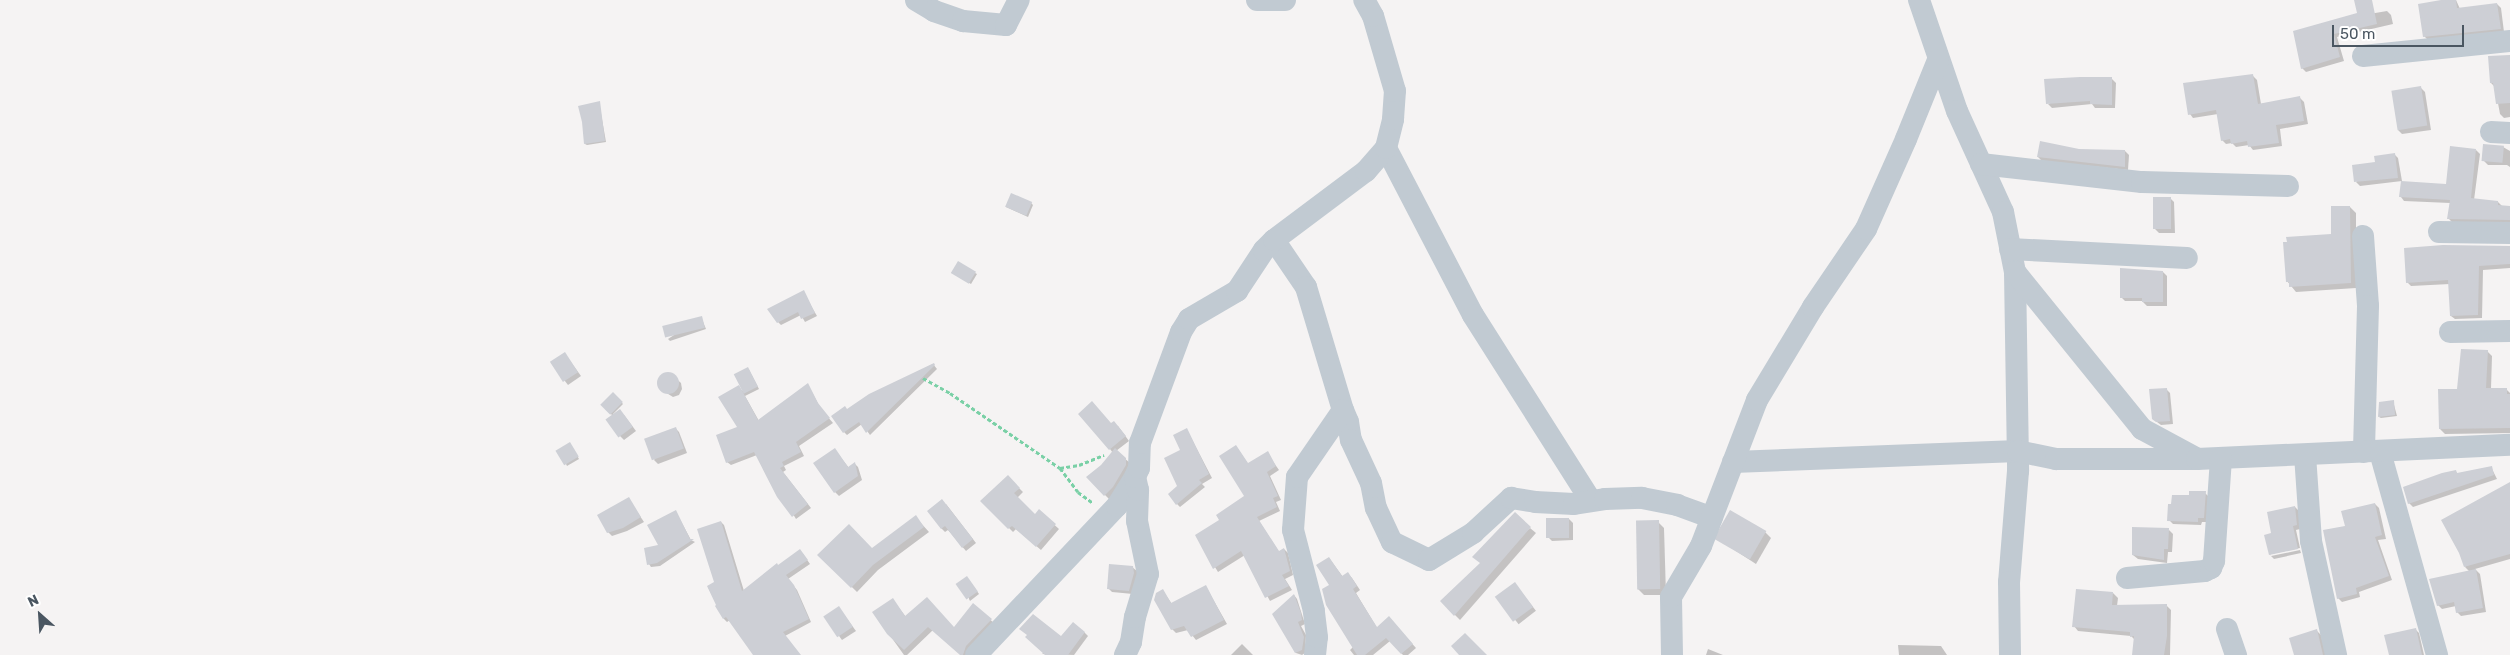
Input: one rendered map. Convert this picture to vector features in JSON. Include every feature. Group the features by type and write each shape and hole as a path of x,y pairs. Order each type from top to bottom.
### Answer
{"street":[{"path":"916,0 934,12 963,21 1006,25 1019,0"},
{"path":"1257,0 1285,0"},
{"path":"976,655 1117,506 1139,468 1143,436 1184,325 1189,319 1237,291 1264,250 1274,240 1366,170 1386,148 1393,119 1395,91 1372,16 1364,0"},
{"path":"1918,0 1957,111 2002,212 2015,272 2018,451 2009,582 2010,655"},
{"path":"2363,56 2510,42"},
{"path":"1672,655 1671,597 1701,546 1757,400 1813,307 1866,229 1906,139 1938,60"},
{"path":"1386,148 1473,314 1591,501"},
{"path":"1981,164 2142,182 2288,186"},
{"path":"2439,232 2510,233"},
{"path":"2363,236 2368,306 2372,452 2437,655"},
{"path":"1274,240 1306,287 1348,422 1351,440 1371,483 1376,508 1392,542 1429,560 1473,533 1511,498 1545,503 1574,504 1642,498 1677,505 1712,518"},
{"path":"2010,249 2187,258"},
{"path":"2015,272 2142,429 2197,459"},
{"path":"2450,332 2510,331"},
{"path":"1315,655 1317,637 1314,611 1293,530 1297,477 1343,410"},
{"path":"1733,462 2018,451 2056,459 2197,459 2510,445"},
{"path":"2305,455 2311,541 2336,655"},
{"path":"2127,578 2205,571 2211,568 2214,561 2221,458"},
{"path":"1125,655 1131,642 1135,617 1148,574 1137,521 1138,490 1135,476"},
{"path":"2226,629 2236,655"}],"path":[{"path":"923,378 950,393 1060,468 1078,492 1092,503 1117,506"},
{"path":"1060,468 1079,465 1104,455"}],"building":[{"path":"2354,0 2372,0 2377,24 2334,34 2340,57 2301,69 2293,31 2357,13"},
{"path":"2441,0 2456,0 2457,8 2497,3 2501,29 2423,37 2418,4"},
{"path":"2510,55 2510,103 2496,104 2493,83 2490,83 2488,56"},
{"path":"2253,74 2258,104 2300,96 2304,121 2276,125 2279,143 2248,147 2247,141 2231,144 2230,139 2221,141 2216,110 2188,115 2183,83"},
{"path":"2112,77 2112,105 2090,104 2090,101 2046,104 2044,79"},
{"path":"2421,86 2427,126 2398,130 2391,91"},
{"path":"600,101 605,141 584,144 578,106"},
{"path":"2040,141 2079,149 2125,150 2125,167 2037,157"},
{"path":"2483,144 2504,146 2502,163 2482,161"},
{"path":"2450,146 2476,149 2471,198 2498,201 2498,205 2510,206 2510,220 2447,219 2450,200 2399,197 2401,181 2446,184"},
{"path":"2395,153 2398,178 2354,182 2352,165 2375,162 2374,156"},
{"path":"1011,193 1032,202 1026,216 1005,207"},
{"path":"2153,197 2171,197 2171,229 2153,229"},
{"path":"2331,206 2350,206 2351,283 2289,287 2289,282 2286,282 2283,242 2287,242 2286,237 2331,234"},
{"path":"2443,245 2510,246 2510,264 2479,266 2478,315 2450,316 2448,280 2406,283 2404,248"},
{"path":"958,261 976,272 969,284 951,273"},
{"path":"2120,268 2163,271 2163,302 2142,302 2142,298 2120,298"},
{"path":"804,290 815,313 801,319 798,312 777,323 767,309"},
{"path":"702,316 705,328 665,338 662,326"},
{"path":"2461,349 2488,350 2486,388 2507,388 2507,394 2510,394 2510,428 2439,429 2438,389 2457,389"},
{"path":"565,352 578,372 563,382 550,362"},
{"path":"934,363 935,365 866,433 859,422 843,433 831,416 845,406 847,409 869,394"},
{"path":"748,367 758,387 744,394 734,374"},
{"path":"668,372 676,375 679,383 676,391 668,394 660,391 657,383 660,375"},
{"path":"808,383 818,403 830,418 796,442 801,452 782,462 784,466 780,468 808,504 792,517 777,497 754,452 726,463 716,435 737,427 718,397 739,385 758,420"},
{"path":"2167,388 2170,421 2156,422 2152,419 2149,389"},
{"path":"613,392 623,402 610,415 600,405"},
{"path":"2394,400 2395,415 2378,417 2379,402"},
{"path":"1092,401 1111,423 1114,421 1126,436 1109,450 1078,414"},
{"path":"620,409 633,427 618,437 605,420"},
{"path":"676,427 684,449 652,460 644,439"},
{"path":"1187,428 1209,474 1199,480 1202,483 1176,505 1168,494 1177,486 1164,458 1180,450 1173,435"},
{"path":"570,442 579,457 564,465 555,451"},
{"path":"1236,445 1248,463 1268,451 1276,466 1267,472 1278,496 1273,498 1277,507 1257,517 1279,551 1284,548 1290,571 1282,575 1289,586 1265,598 1241,551 1213,569 1195,535 1219,520 1216,515 1244,496 1219,456"},
{"path":"835,448 848,467 855,462 858,476 834,493 813,463"},
{"path":"1115,448 1126,458 1126,465 1113,487 1104,496 1086,477 1101,465"},
{"path":"2492,466 2494,475 2408,504 2403,487 2442,473 2456,470 2457,473"},
{"path":"1008,475 1020,488 1014,493 1035,514 1039,509 1056,524 1036,547 1012,526 1008,529 980,501"},
{"path":"2510,482 2510,554 2464,567 2459,553 2441,520"},
{"path":"2189,491 2206,491 2204,518 2198,518 2198,522 2167,521 2168,504 2171,504 2172,495 2189,495"},
{"path":"629,497 641,517 623,528 607,533 597,515"},
{"path":"942,499 973,539 962,548 945,526 941,529 927,511"},
{"path":"2375,503 2382,535 2375,537 2389,576 2356,588 2357,594 2337,599 2323,530 2345,526 2341,511"},
{"path":"2295,506 2297,525 2293,526 2298,549 2269,555 2264,535 2271,533 2267,512"},
{"path":"676,510 690,539 694,539 657,563 647,565 644,548 658,545 647,525"},
{"path":"1730,510 1766,531 1750,560 1714,539"},
{"path":"1515,512 1531,527 1454,616 1440,601 1480,563 1472,557"},
{"path":"916,515 924,527 873,565 851,588 817,555 849,524 872,548"},
{"path":"1546,518 1569,518 1569,538 1546,538"},
{"path":"1636,520 1659,520 1660,589 1637,589"},
{"path":"721,521 742,591 777,563 778,565 800,549 808,560 786,575 794,585 809,619 783,632 801,655 753,655 726,617 723,619 715,606 707,586 714,582 697,529"},
{"path":"2132,527 2169,528 2168,549 2164,549 2164,560 2132,555"},
{"path":"1329,557 1342,576 1348,572 1357,586 1353,589 1377,627 1389,616 1413,644 1401,654 1386,638 1365,655 1357,655 1326,605 1322,589 1329,585 1316,565"},
{"path":"1109,564 1133,566 1134,573 1129,591 1107,589"},
{"path":"2476,569 2483,608 2456,613 2454,602 2437,606 2429,579"},
{"path":"967,576 978,592 966,600 956,584"},
{"path":"1515,582 1533,607 1513,622 1495,597"},
{"path":"1206,585 1224,620 1191,637 1184,626 1171,630 1154,600 1156,593 1163,589 1171,603"},
{"path":"2076,589 2113,592 2112,605 2167,604 2167,636 2164,655 2132,655 2134,636 2130,637 2130,632 2072,627"},
{"path":"1294,594 1301,613 1302,620 1298,622 1304,637 1302,650 1295,653 1272,614"},
{"path":"927,597 954,627 973,603 992,619 966,646 963,655 960,655 928,627 904,650 887,634 872,612 893,598 905,616"},
{"path":"839,606 853,627 837,637 823,617"},
{"path":"1033,614 1061,636 1073,622 1085,632 1068,655 1045,655 1019,629"},
{"path":"2416,628 2422,655 2389,655 2384,635"},
{"path":"2317,629 2323,655 2294,655 2289,638"},
{"path":"1465,633 1487,655 1459,655 1451,646"}]}
